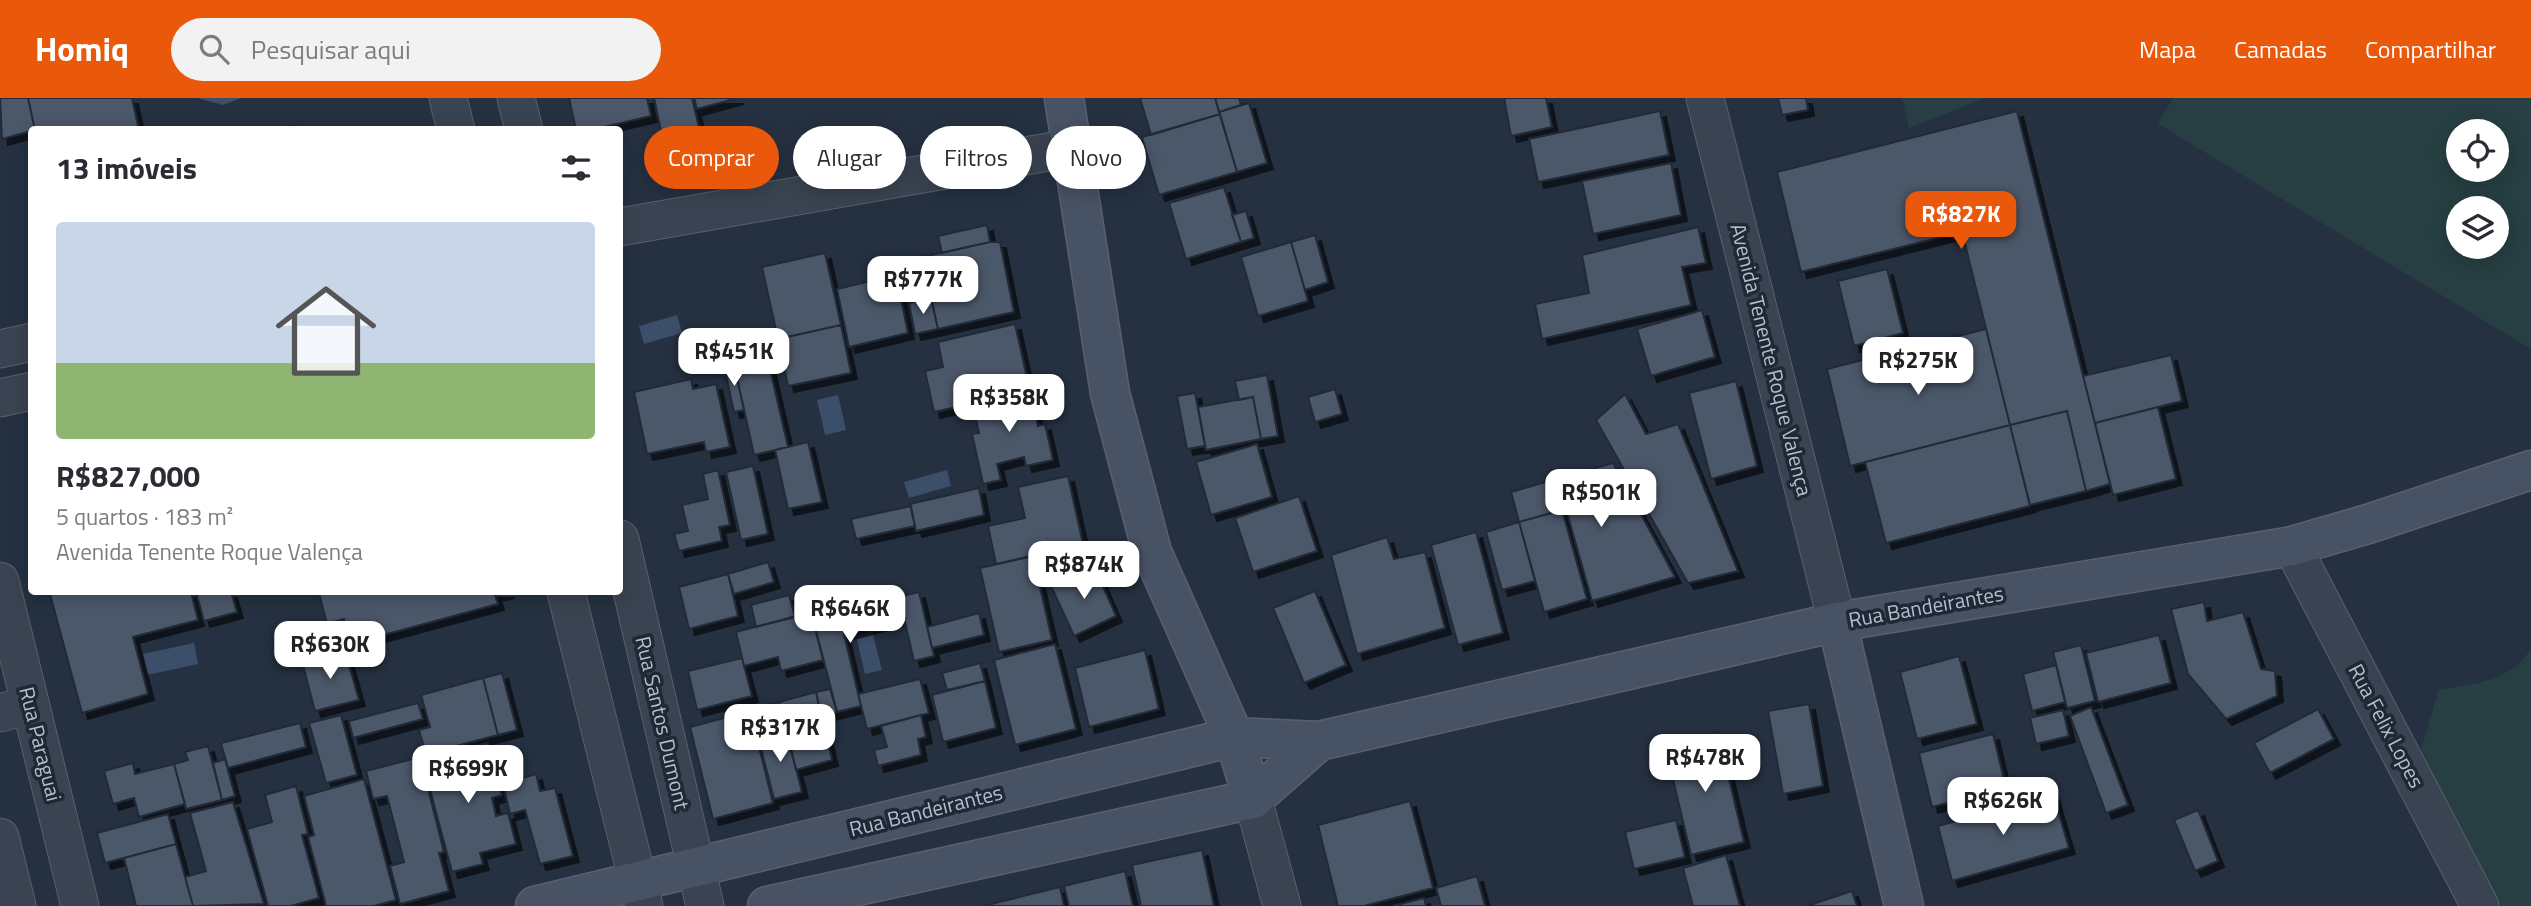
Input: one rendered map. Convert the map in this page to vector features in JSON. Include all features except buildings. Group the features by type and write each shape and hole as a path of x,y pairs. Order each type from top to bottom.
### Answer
{"street":[{"path":"448,98 455,126"},
{"path":"516,98 523,126"},
{"path":"1064,98 1068,126"},
{"name":"Avenida Tenente Roque Valença","path":"1705,98 1837,622"},
{"path":"623,226 1046,152"},
{"path":"1078,189 1110,393 1152,552 1234,737 1282,906"},
{"path":"0,349 28,343"},
{"path":"0,398 28,392"},
{"name":"Rua Bandeirantes","path":"535,906 640,893 696,867 1234,737 1319,741 1837,622 2292,546 2531,470"},
{"name":"Rua Felix Lopes","path":"2292,546 2480,906"},
{"name":"Rua Santos Dumont","path":"623,552 705,906"},
{"name":"Rua Paraguai","path":"0,581 15,709 79,906"},
{"path":"567,595 640,893"},
{"path":"1837,622 1905,906"},
{"name":"Rua Bandeirantes","path":"767,906 1253,799 1319,741"},
{"path":"0,837 17,906"}],"green space":[{"path":"1902,98 1985,98 1909,128"},
{"path":"2173,98 2531,98 2531,349 2158,124"},
{"path":"2531,647 2531,906 2494,906 2421,750 2439,689 2478,683 2503,674 2515,667"}],"water":[{"path":"197,98 241,98 223,105"},
{"path":"677,315 682,333 644,344 639,326"},
{"path":"838,395 846,430 825,435 817,400"},
{"path":"947,470 951,486 909,498 904,482"},
{"path":"872,631 882,670 865,674 856,636"},
{"path":"194,643 198,664 147,675 143,654"}]}
